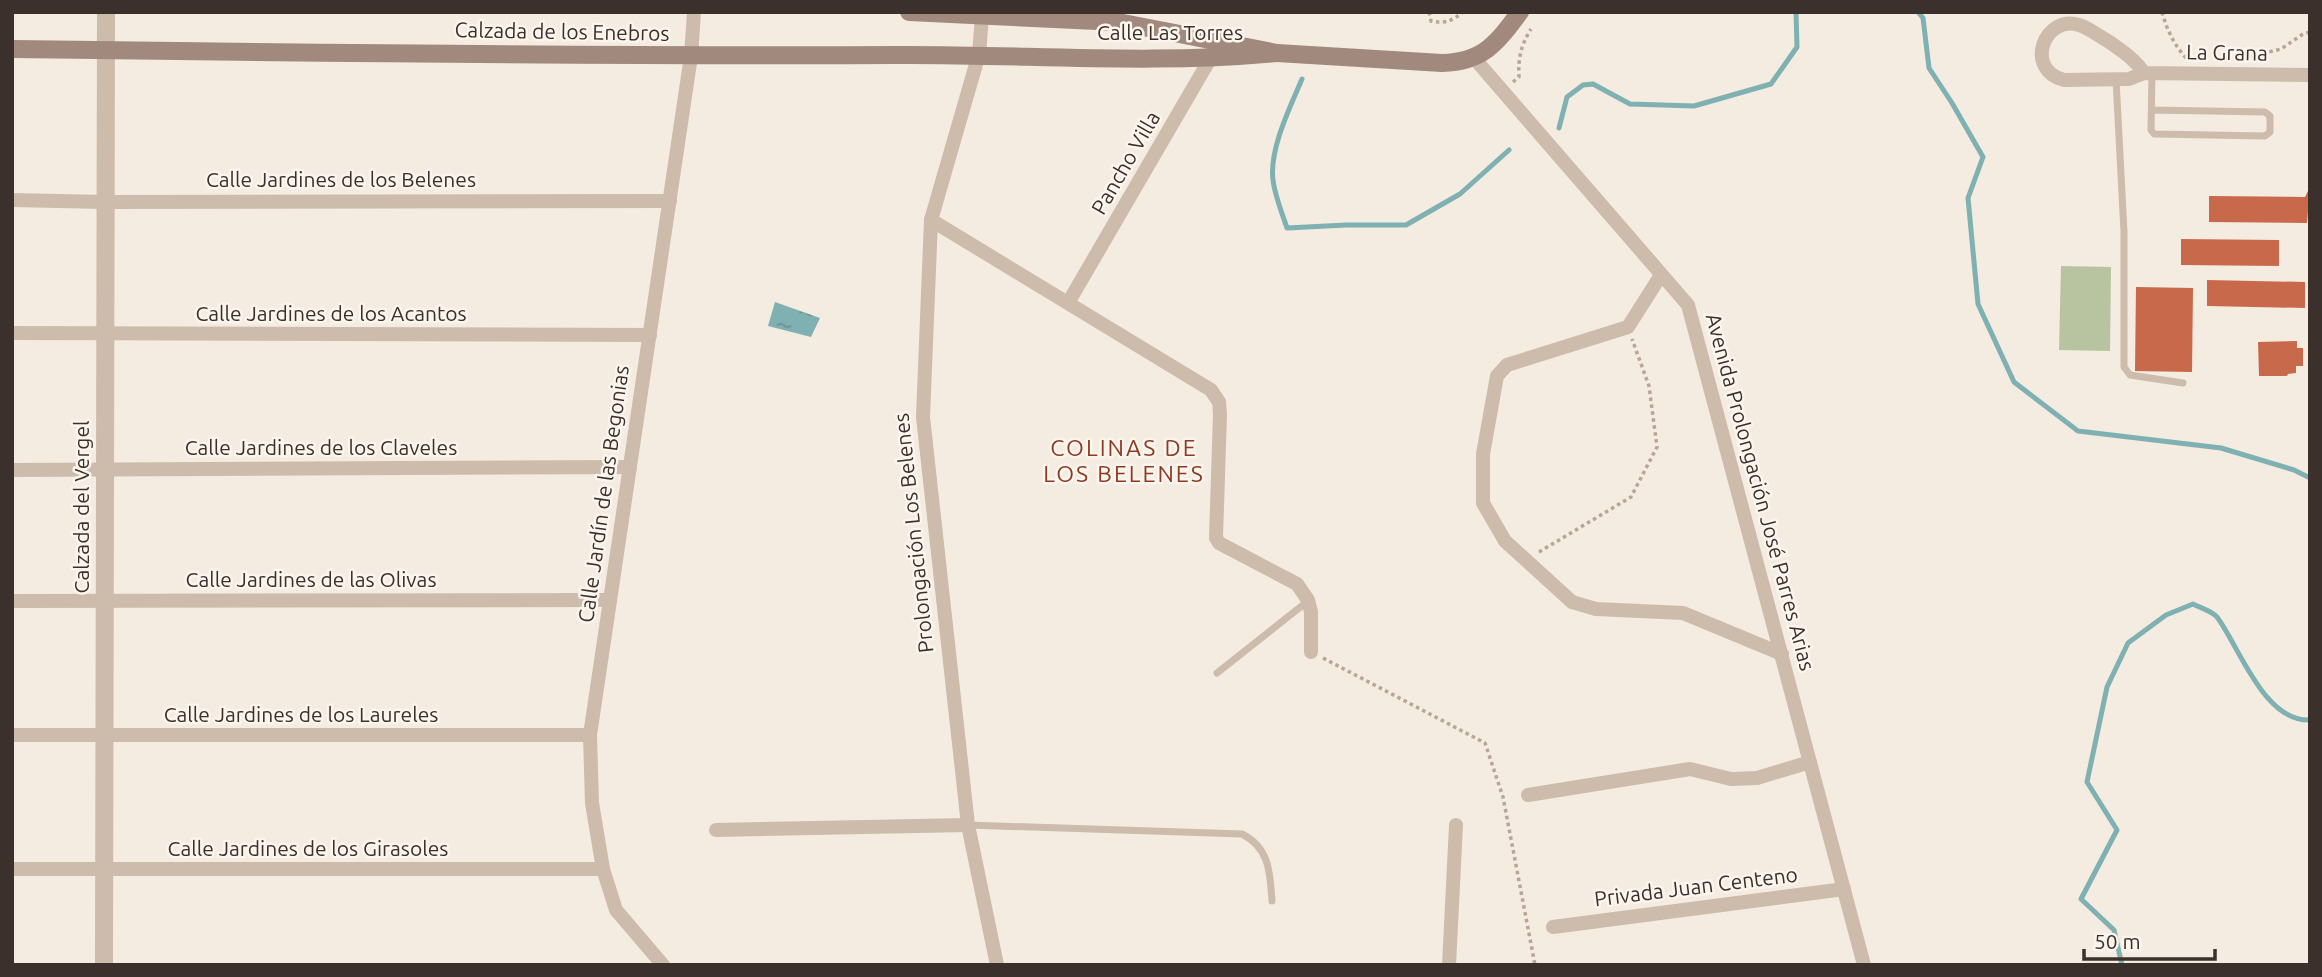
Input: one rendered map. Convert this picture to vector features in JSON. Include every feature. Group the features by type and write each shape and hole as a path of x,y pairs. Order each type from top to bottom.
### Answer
{"main road":[{"name":"Calle Las Torres","path":"909,12 1118,22 1277,53"},
{"path":"1277,53 1458,63 1474,58 1527,17"},
{"name":"Calzada de los Enebros","path":"12,49 691,56"},
{"name":"Calle Las Torres","path":"691,56 979,54 1210,59 1277,53"}],"street":[{"name":"Calzada del Vergel","path":"104,965 106,12"},
{"name":"Calle Jardín de las Begonias","path":"663,965 616,910 603,869 592,803 590,734 691,56 694,12"},
{"name":"Prolongación Los Belenes","path":"982,16 979,54 931,220 923,417 968,825 997,965"},
{"name":"La Grana","path":"2148,73 2136,61 2080,25 2063,25 2049,34 2041,57 2051,75 2070,81 2129,79 2148,73 2310,75"},
{"name":"Pancho Villa","path":"1068,303 1210,59 1214,41"},
{"name":"Avenida Prolongación José Parres Arias","path":"1474,58 1688,305 1864,965"},
{"name":"Calle Jardines de los Belenes","path":"12,200 670,201"},
{"path":"931,220 1211,390 1219,402 1220,414 1216,538 1219,543 1297,584 1308,600 1311,612 1311,652"},
{"path":"1661,275 1628,327 1507,365 1497,376 1483,454 1483,503 1505,541 1572,602 1596,609 1683,613 1783,654"},
{"name":"Calle Jardines de los Acantos","path":"12,333 649,334"},
{"name":"Calle Jardines de los Claveles","path":"12,470 630,467"},
{"name":"Calle Jardines de las Olivas","path":"12,601 610,600"},
{"name":"Calle Jardines de los Laureles","path":"12,735 590,734"},
{"path":"1528,794 1690,769 1731,779 1757,778 1810,762"},
{"path":"716,830 968,825"},
{"path":"1449,965 1456,825"},
{"name":"Calle Jardines de los Girasoles","path":"12,869 603,869"},
{"name":"Privada Juan Centeno","path":"1553,927 1844,889"}],"lane":[{"path":"2148,73 2151,130 2154,134 2265,136 2270,132 2270,116 2265,112 2152,110"},
{"path":"2116,79 2124,232 2124,367 2130,375 2183,383"},
{"path":"1217,673 1308,600"},
{"path":"968,825 1242,834 1252,839 1269,863 1272,901"}],"path":[{"path":"1429,12 1431,21 1440,23 1452,21 1463,12"},
{"path":"2162,12 2168,32 2178,50 2190,61"},
{"path":"1503,90 1519,77 1518,58 1527,17"},
{"path":"2248,58 2281,48 2310,32"},
{"path":"1525,559 1562,540 1631,497 1657,447 1649,386 1628,327"},
{"path":"1311,652 1485,743 1503,797 1535,965"}],"green space":[{"path":"2061,266 2111,267 2110,351 2059,350"}],"water":[{"path":"775,302 820,318 811,337 768,326"}],"building":[{"path":"2310,187 2307,223 2209,222 2209,196 2305,197"},
{"path":"2181,239 2279,240 2279,266 2181,265"},
{"path":"2207,280 2305,282 2305,308 2207,306"},
{"path":"2136,287 2193,288 2192,372 2135,371"},
{"path":"2297,341 2297,348 2303,348 2303,366 2296,366 2296,373 2287,376 2259,376 2258,342"}],"waterway":[{"path":"1559,128 1567,97 1583,85 1593,84 1630,104 1694,106 1771,84 1797,47 1796,12"},
{"path":"1918,12 1923,18 1929,68 1983,157 1968,198 1978,304 2014,382 2078,431 2221,448 2294,470 2310,478"},
{"path":"1302,79 1274,156 1275,192 1287,228 1406,225 1460,194 1509,150"},
{"path":"2122,965 2114,930 2081,899 2117,830 2087,782 2107,687 2128,643 2166,615 2193,604 2217,617 2255,681 2279,709 2294,717 2310,720"}],"district":[{"name":"COLINAS DE LOS BELENES","path":"1124,461"}]}
